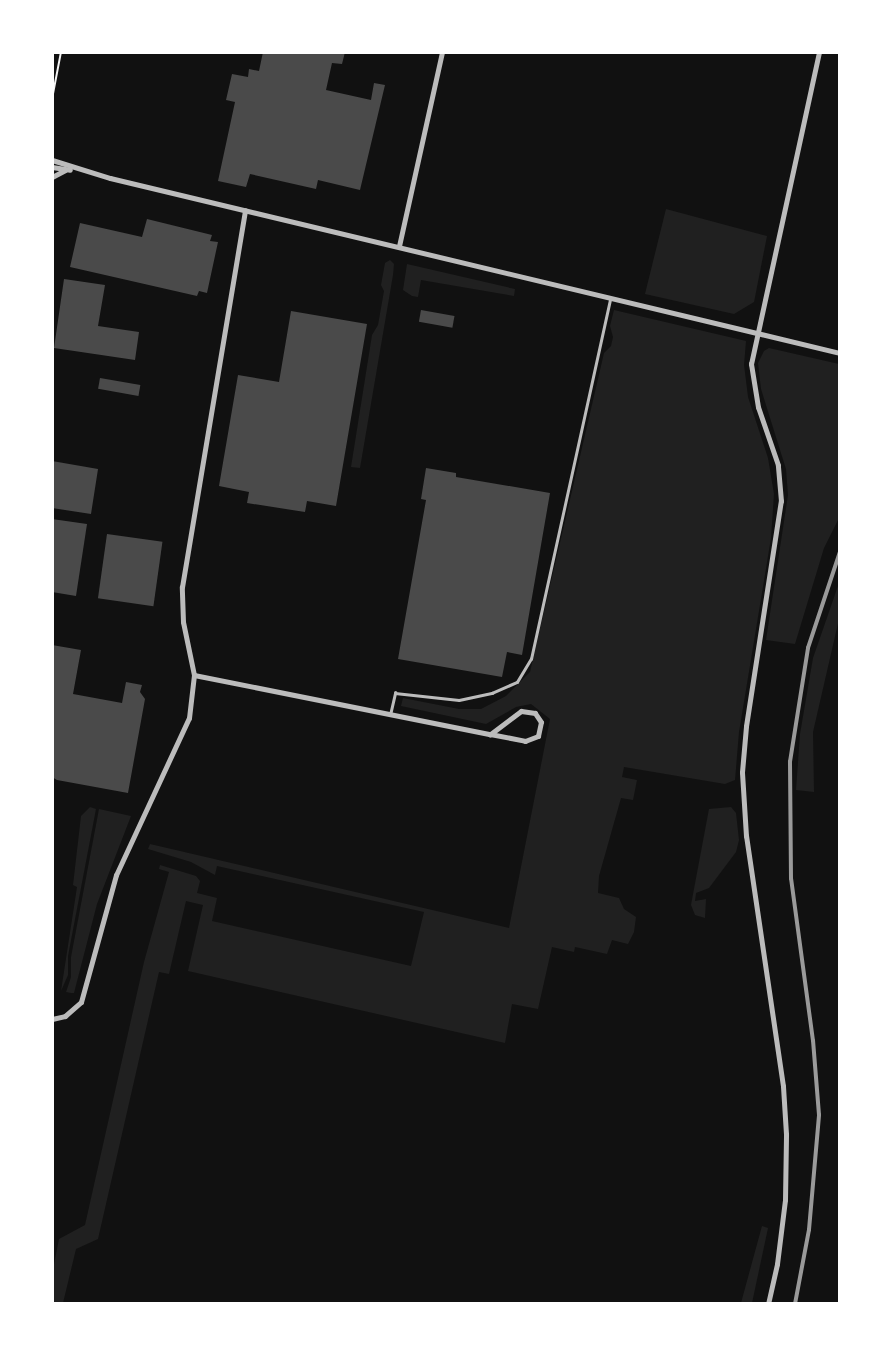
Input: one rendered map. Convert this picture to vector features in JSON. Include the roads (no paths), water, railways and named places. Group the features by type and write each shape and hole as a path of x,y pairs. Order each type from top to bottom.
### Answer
{"street":[{"path":"399,246 442,52"},
{"path":"768,1304 777,1264 785,1200 786,1134 783,1086 746,836 742,772 746,726 781,501 778,465 758,407 751,377 755,334 820,52"},
{"path":"52,160 80,170 839,352"},
{"path":"52,167 80,170"},
{"path":"52,177 65,170"},
{"path":"52,1019 65,1016 74,1010 86,992 92,957 113,885 129,845 181,739 191,707 194,675 183,622 182,587 245,210"},
{"path":"194,675 390,715 490,734 528,741 538,736 541,722 535,713 521,711 490,734"}],"lane":[{"path":"390,715 395,693 459,701 492,693 517,682 531,659 611,297"}],"railway":[{"path":"795,1304 809,1230 819,1115 813,1041 791,879 790,762 808,648 840,552"}]}
